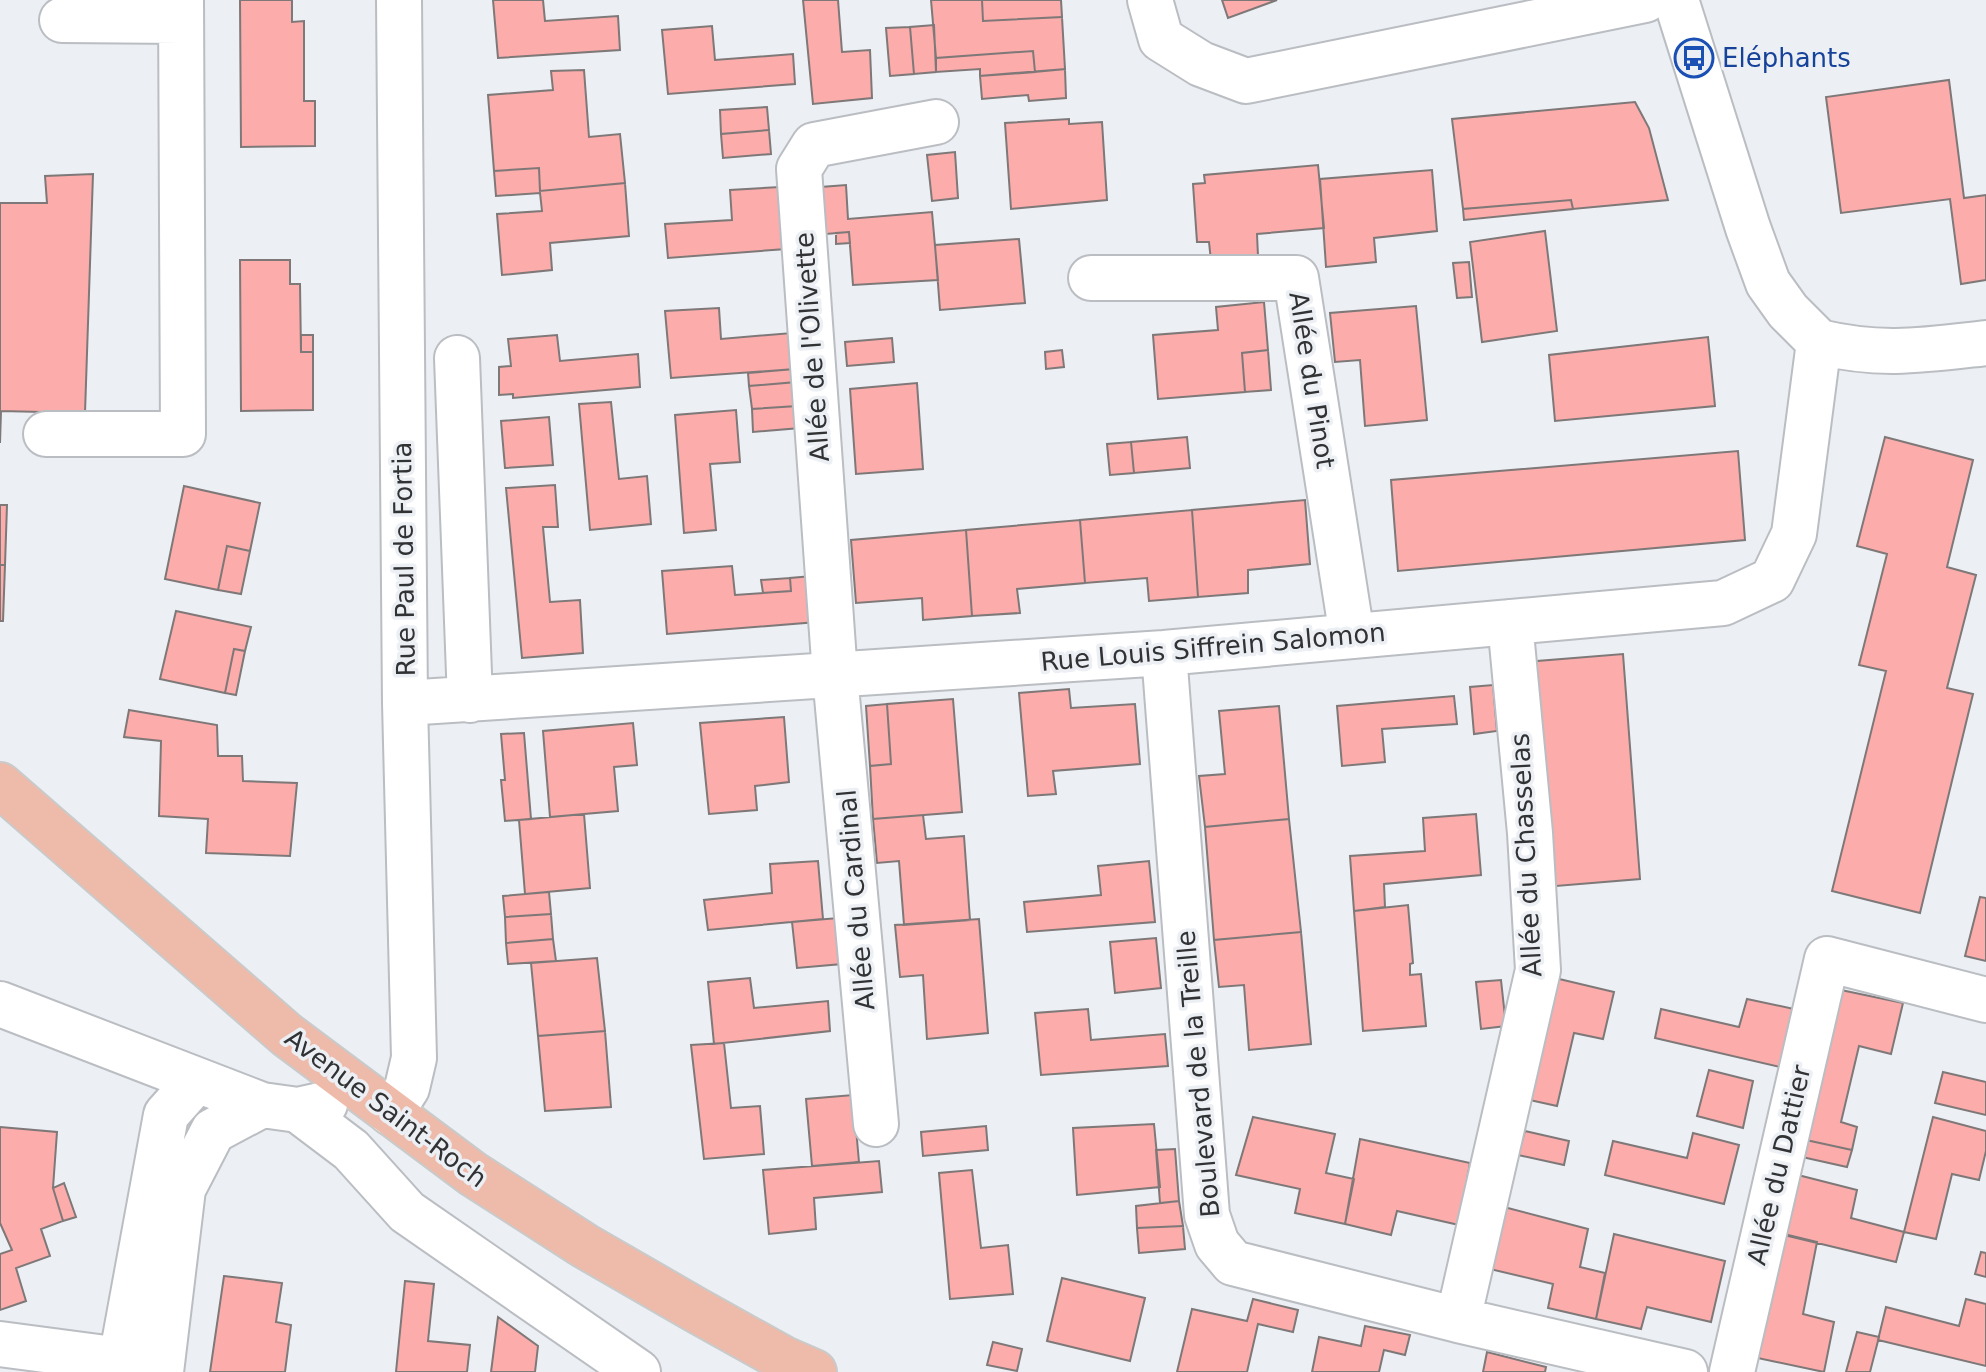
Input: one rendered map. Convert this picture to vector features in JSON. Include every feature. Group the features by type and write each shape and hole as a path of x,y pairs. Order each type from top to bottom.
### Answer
{"main road":[{"name":"Avenue Saint-Roch","path":"0,785 287,1035 473,1174 585,1246 784,1359 814,1372"}],"street":[{"name":"Rue Paul de Fortia","path":"391,1113 407,1088 414,1058 405,703 399,0"},
{"path":"1150,0 1161,39 1201,64 1246,81 1645,0"},
{"path":"1676,0 1748,228 1768,283 1788,311 1819,342 1854,350 1893,353 1986,343"},
{"path":"46,434 183,434 181,10 62,20"},
{"name":"Allée de l'Olivette","path":"835,675 799,169 814,145 936,122"},
{"name":"Allée du Pinot","path":"1091,278 1296,278 1352,636"},
{"name":"Rue Louis Siffrein Salomon","path":"405,703 1164,653 1723,603 1772,580 1794,534 1819,342"},
{"path":"457,358 470,700"},
{"name":"Allée du Chasselas","path":"1458,1320 1538,970 1530,833 1510,622"},
{"name":"Boulevard de la Treille","path":"1164,653 1207,1215 1217,1244 1233,1263 1458,1320 1685,1372"},
{"name":"Allée du Cardinal","path":"835,675 876,1124"},
{"name":"Allée du Dattier","path":"1732,1372 1827,959 1986,1000"},
{"path":"0,1004 197,1080 280,1108 351,1150 407,1212 638,1372"},
{"path":"0,1344 121,1360 166,1115 197,1080"},
{"path":"161,1372 183,1189 213,1131 280,1108 325,1104 347,1081"}],"building":[{"path":"240,0 292,0 292,22 304,21 304,101 315,101 315,146 241,147"},
{"path":"493,0 543,0 545,21 618,16 620,50 498,58"},
{"path":"803,0 838,0 842,52 870,50 872,98 813,104"},
{"path":"931,0 982,0 983,21 1062,17 1065,69 1035,72 1033,51 936,58"},
{"path":"982,0 1061,0 1062,17 983,21"},
{"path":"1222,0 1277,0 1228,18"},
{"path":"934,25 936,72 914,74 910,27"},
{"path":"712,26 715,60 793,54 795,84 668,94 662,30"},
{"path":"910,27 914,74 890,76 886,28"},
{"path":"1033,51 1035,72 980,76 980,69 936,72 936,58"},
{"path":"1065,69 1066,98 1029,101 1028,95 982,99 980,76"},
{"path":"584,70 589,137 620,134 625,183 540,191 539,168 494,171 488,95 553,90 551,71"},
{"path":"1949,80 1964,198 1986,195 1986,280 1961,284 1950,199 1841,213 1826,97"},
{"path":"1635,102 1649,128 1668,200 1573,209 1571,200 1463,209 1452,119"},
{"path":"767,107 769,130 721,134 720,110"},
{"path":"1069,119 1069,124 1102,122 1107,200 1011,209 1005,123"},
{"path":"769,130 771,154 723,158 721,134"},
{"path":"955,152 958,198 932,201 927,155"},
{"path":"1318,165 1324,228 1257,234 1258,256 1211,261 1209,242 1197,242 1193,184 1205,183 1204,175"},
{"path":"539,168 540,191 625,183 629,236 550,243 552,270 502,275 497,214 542,211 540,193 496,196 494,171"},
{"path":"1432,170 1437,231 1374,238 1376,262 1326,267 1320,179"},
{"path":"93,174 85,413 1,411 0,443 0,203 47,203 45,176"},
{"path":"846,185 848,219 932,212 938,280 853,285 849,232 826,234 821,187"},
{"path":"780,187 786,249 668,258 665,224 732,220 730,190"},
{"path":"1571,200 1573,209 1464,220 1463,209"},
{"path":"1545,231 1557,331 1482,342 1470,242"},
{"path":"849,232 850,243 836,244 836,233"},
{"path":"1019,239 1025,303 940,310 935,245"},
{"path":"240,260 290,260 290,284 300,284 301,352 313,352 313,410 241,411"},
{"path":"1469,262 1472,297 1457,298 1453,263"},
{"path":"1264,302 1268,350 1242,353 1245,392 1158,399 1153,335 1218,330 1216,307"},
{"path":"1416,306 1427,420 1365,426 1360,360 1335,362 1330,313"},
{"path":"719,308 721,339 792,333 795,369 671,378 665,311"},
{"path":"301,335 313,335 313,352 301,352"},
{"path":"557,335 560,361 638,354 640,387 513,398 513,394 499,395 499,367 511,366 508,339"},
{"path":"1708,337 1715,406 1555,421 1549,355"},
{"path":"892,338 894,362 847,366 845,342"},
{"path":"1062,350 1064,367 1046,369 1045,352"},
{"path":"1268,350 1271,390 1245,392 1242,353"},
{"path":"795,369 796,382 749,386 748,373"},
{"path":"796,382 797,406 752,409 749,386"},
{"path":"917,383 923,469 856,474 850,389"},
{"path":"611,402 619,479 647,476 651,524 590,530 579,404"},
{"path":"797,406 800,428 753,432 752,409"},
{"path":"736,410 740,462 710,464 716,530 684,533 675,415"},
{"path":"549,417 553,465 505,468 501,421"},
{"path":"1187,437 1190,468 1134,473 1131,442"},
{"path":"1885,437 1973,460 1947,567 1976,575 1947,688 1973,694 1920,913 1832,891 1886,671 1859,665 1887,554 1857,546"},
{"path":"1131,442 1134,473 1110,475 1107,444"},
{"path":"1738,451 1745,540 1398,571 1391,480"},
{"path":"555,485 558,527 543,527 550,602 580,600 583,653 522,658 506,488"},
{"path":"184,486 260,503 250,551 227,546 218,590 165,579"},
{"path":"1305,500 1310,564 1248,570 1248,593 1198,597 1192,510"},
{"path":"0,505 7,505 5,565 0,565"},
{"path":"1192,510 1198,597 1149,601 1147,578 1085,583 1080,520"},
{"path":"1080,520 1085,583 1017,589 1020,613 972,616 966,530"},
{"path":"966,530 972,616 923,620 922,598 856,603 851,540"},
{"path":"227,546 250,551 241,594 218,590"},
{"path":"0,565 5,565 3,621 0,621"},
{"path":"732,566 735,595 791,591 790,578 812,576 817,622 667,634 662,571"},
{"path":"790,578 791,591 763,593 761,580"},
{"path":"176,611 251,627 245,651 234,649 225,693 160,679"},
{"path":"234,649 245,651 236,695 225,693"},
{"path":"1623,654 1640,879 1544,887 1525,662"},
{"path":"1493,685 1497,731 1474,734 1470,687"},
{"path":"1069,689 1071,708 1135,704 1140,764 1053,771 1056,794 1028,796 1019,693"},
{"path":"1454,696 1457,724 1382,729 1385,762 1342,766 1337,706"},
{"path":"953,699 962,812 873,819 870,766 891,764 887,704"},
{"path":"887,704 891,764 870,766 866,706"},
{"path":"1279,706 1289,819 1205,827 1199,776 1225,774 1219,711"},
{"path":"129,710 217,725 218,756 242,756 243,781 297,783 290,856 206,853 208,819 159,816 161,741 124,737"},
{"path":"784,717 789,782 755,786 757,810 709,814 700,723"},
{"path":"633,723 637,765 614,767 618,811 550,817 543,731"},
{"path":"524,733 531,819 505,821 501,734"},
{"path":"584,814 590,888 525,894 519,820"},
{"path":"1476,814 1481,875 1384,884 1385,907 1354,911 1350,856 1425,851 1423,818"},
{"path":"923,815 926,839 964,836 970,920 904,925 899,861 877,863 873,819"},
{"path":"1289,819 1301,932 1214,940 1205,827"},
{"path":"818,861 823,919 708,930 704,900 772,893 770,864"},
{"path":"1149,861 1155,922 1027,932 1024,902 1101,895 1098,866"},
{"path":"549,892 551,914 505,917 503,896"},
{"path":"1980,897 1986,898 1986,961 1965,956"},
{"path":"1408,905 1413,963 1410,964 1410,975 1421,974 1426,1026 1363,1031 1354,911"},
{"path":"551,914 553,939 506,943 505,917"},
{"path":"838,918 842,964 797,968 792,922"},
{"path":"979,919 988,1033 927,1039 923,975 900,977 895,925"},
{"path":"1301,932 1311,1044 1249,1050 1244,985 1219,987 1214,940"},
{"path":"1156,938 1161,988 1115,993 1110,942"},
{"path":"553,939 556,961 508,964 506,943"},
{"path":"597,958 605,1031 538,1036 531,963"},
{"path":"750,978 754,1008 828,1001 830,1031 714,1044 708,982"},
{"path":"1555,978 1614,992 1603,1039 1574,1033 1557,1106 1525,1099"},
{"path":"1501,980 1506,1026 1481,1029 1476,982"},
{"path":"1841,990 1903,1003 1891,1054 1859,1046 1841,1122 1857,1127 1852,1150 1806,1140"},
{"path":"1747,999 1794,1009 1780,1067 1655,1038 1661,1009 1739,1027"},
{"path":"1088,1009 1091,1040 1165,1034 1168,1066 1041,1075 1035,1013"},
{"path":"605,1031 611,1107 545,1111 538,1036"},
{"path":"724,1043 731,1108 760,1106 764,1154 704,1159 691,1045"},
{"path":"1709,1070 1753,1081 1743,1128 1697,1116"},
{"path":"1943,1072 1986,1082 1986,1115 1935,1103"},
{"path":"853,1095 859,1162 812,1166 806,1099"},
{"path":"1253,1117 1335,1134 1326,1173 1354,1179 1345,1224 1295,1213 1300,1189 1236,1175"},
{"path":"1933,1117 1986,1131 1986,1151 1979,1180 1952,1174 1936,1239 1904,1232"},
{"path":"1154,1124 1160,1187 1077,1195 1073,1128"},
{"path":"986,1126 988,1150 923,1156 921,1132"},
{"path":"0,1127 57,1132 53,1188 63,1221 41,1229 50,1256 16,1268 26,1301 0,1310 0,1254 12,1250 0,1223"},
{"path":"1525,1131 1569,1141 1564,1165 1518,1155"},
{"path":"1693,1133 1739,1145 1724,1204 1605,1175 1613,1141 1687,1158"},
{"path":"1360,1139 1470,1163 1459,1225 1397,1211 1391,1235 1345,1224"},
{"path":"1806,1140 1852,1150 1847,1167 1802,1157"},
{"path":"1175,1149 1179,1201 1160,1203 1156,1150"},
{"path":"879,1161 882,1192 814,1198 816,1229 769,1234 763,1170"},
{"path":"972,1170 981,1248 1008,1245 1013,1294 950,1299 939,1173"},
{"path":"1798,1175 1857,1190 1851,1218 1904,1232 1896,1262 1784,1235"},
{"path":"64,1183 76,1217 63,1221 53,1188"},
{"path":"1179,1201 1183,1226 1137,1228 1136,1206"},
{"path":"1504,1207 1588,1229 1580,1267 1605,1273 1596,1319 1548,1308 1553,1284 1490,1269"},
{"path":"1183,1226 1185,1249 1139,1253 1137,1228"},
{"path":"1776,1232 1817,1242 1803,1314 1834,1322 1824,1372 1753,1357"},
{"path":"1614,1234 1725,1261 1711,1322 1647,1307 1641,1329 1596,1319"},
{"path":"1981,1252 1986,1253 1986,1277 1975,1274"},
{"path":"224,1276 282,1283 276,1322 291,1325 285,1372 210,1372"},
{"path":"1062,1278 1145,1298 1130,1361 1047,1341"},
{"path":"405,1281 434,1284 428,1341 470,1345 467,1372 396,1372"},
{"path":"1253,1299 1298,1310 1293,1332 1258,1324 1247,1372 1177,1372 1192,1309 1247,1321"},
{"path":"1966,1299 1986,1304 1986,1366 1878,1340 1886,1307 1959,1326"},
{"path":"498,1317 538,1346 535,1372 491,1372"},
{"path":"1365,1326 1410,1335 1405,1355 1384,1350 1379,1372 1312,1372 1319,1337 1361,1346"},
{"path":"1857,1332 1879,1337 1870,1372 1846,1372"},
{"path":"993,1342 1022,1349 1017,1371 987,1365"},
{"path":"1487,1352 1546,1367 1545,1372 1483,1372"}],"place":[{"name":"Eléphants","path":"1694,58"}]}
